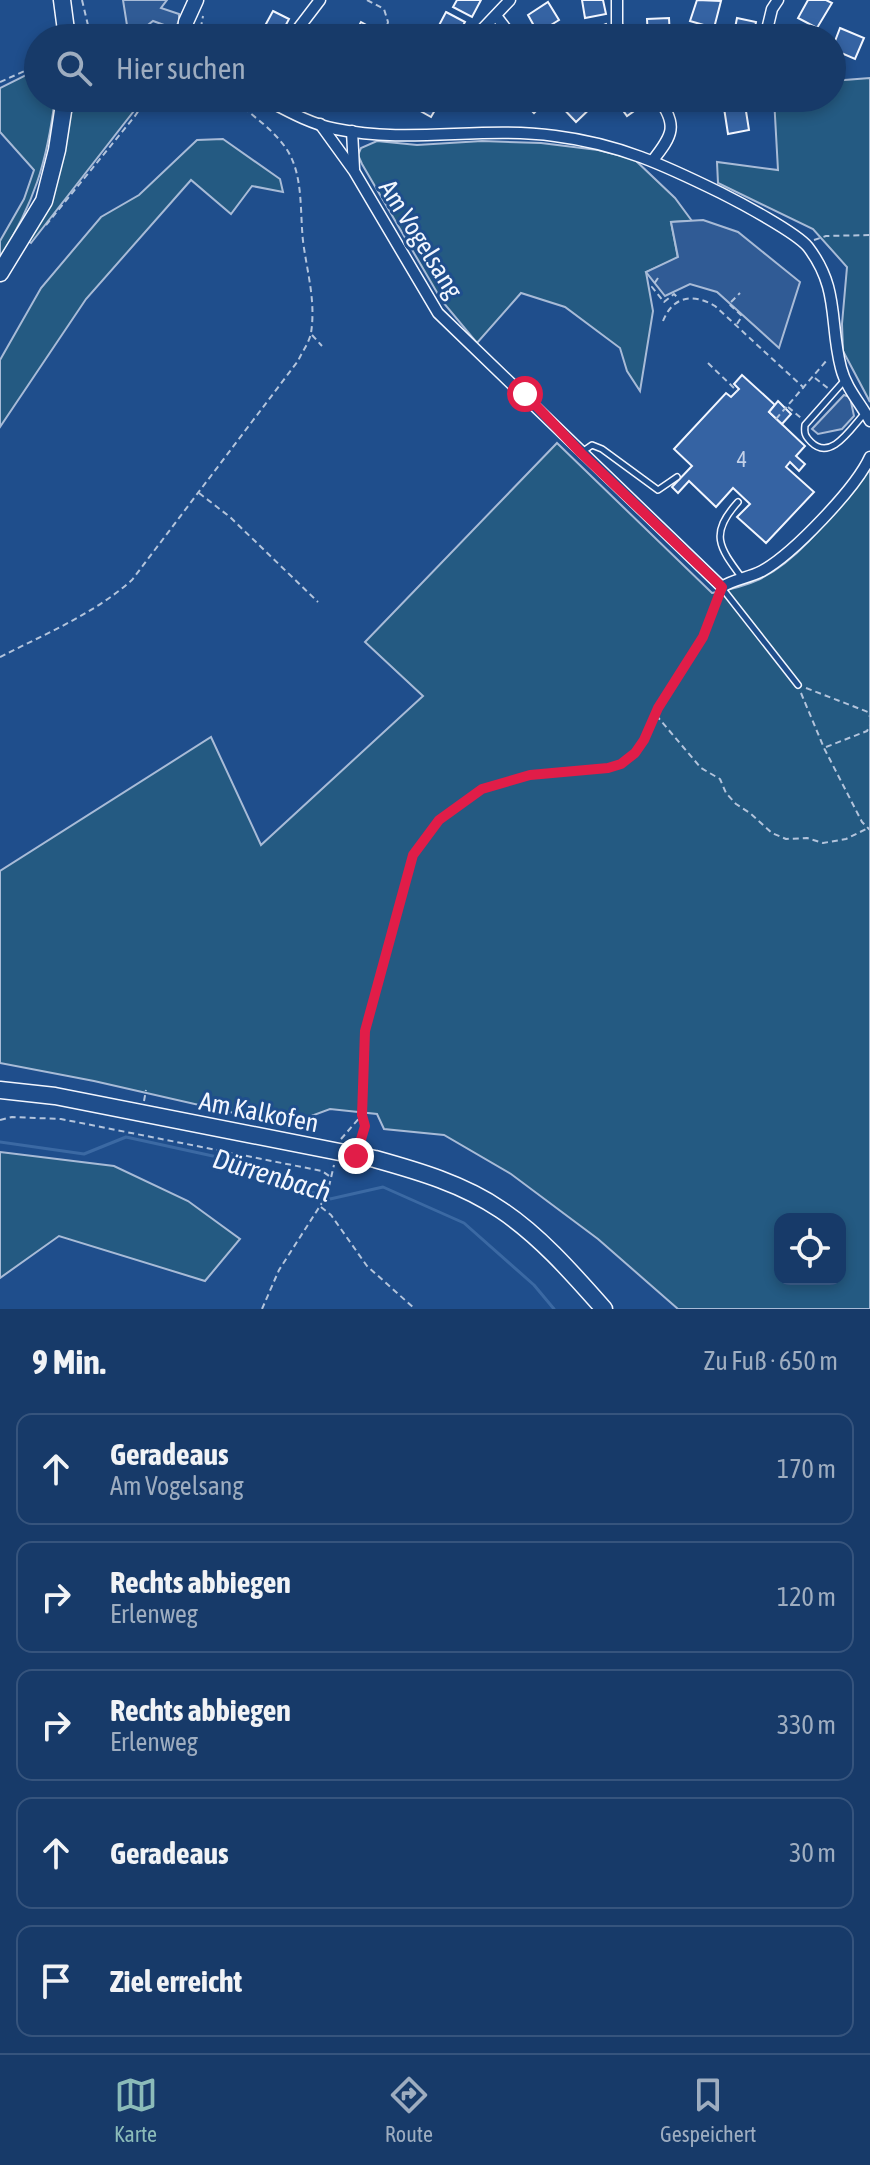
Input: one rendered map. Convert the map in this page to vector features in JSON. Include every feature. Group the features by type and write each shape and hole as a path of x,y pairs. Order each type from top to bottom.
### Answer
{"main road":[{"path":"62,0 65,24"},
{"path":"0,273 44,201 63,112"},
{"name":"Am Kalkofen","path":"0,1090 55,1096 356,1156 420,1172 461,1188 501,1210 537,1239 604,1309"}],"street":[{"path":"302,24 320,0"},
{"path":"489,24 510,0"},
{"path":"617,0 617,24"},
{"path":"768,24 778,0"},
{"path":"186,24 200,5"},
{"path":"497,17 502,24"},
{"name":"Am Vogelsang","path":"294,112 320,124 400,137 543,135 599,144 653,160 741,202 806,244 825,271 844,380 868,417"},
{"path":"653,160 668,141 672,126 668,112"},
{"name":"Am Vogelsang","path":"320,124 354,171 438,313 722,587"},
{"name":"Am Vogelsang","path":"352,131 354,171"},
{"path":"722,587 763,571 783,557 854,482 870,457"}],"lane":[{"path":"844,380 807,423 806,438 817,448 825,450 833,447 868,417"},
{"path":"581,453 592,445 602,449 658,490 677,477"},
{"path":"738,502 723,519 721,537 723,553 743,579"},
{"path":"722,587 798,685"}],"path":[{"path":"82,0 88,24"},
{"path":"367,0 384,9 388,24"},
{"path":"0,82 24,71"},
{"path":"44,228 136,112"},
{"path":"0,657 114,596 132,580 164,542 298,361 311,334 311,277 290,155 278,139 248,112"},
{"path":"806,244 826,236 870,235"},
{"path":"658,278 652,287 664,302 674,294 680,300"},
{"path":"736,325 742,316 729,304 740,293"},
{"path":"663,321 667,310 680,300 702,298 715,306 804,388"},
{"path":"311,334 322,346"},
{"path":"776,419 824,366 836,345"},
{"path":"708,363 737,391"},
{"path":"814,377 833,392"},
{"path":"788,406 807,423"},
{"path":"198,493 230,517 318,602"},
{"path":"356,1156 365,1126 362,1115 365,1031 413,855 439,820 482,789 530,775 592,771 621,764 635,753 655,714 703,637 722,587"},
{"path":"655,714 701,768 720,779 726,793 736,804 772,833 786,839 807,838 823,843 846,839 869,829 862,822 824,748 798,685"},
{"path":"798,685 868,712 870,717"},
{"path":"824,748 867,731 870,725"},
{"path":"339,1142 362,1115"},
{"path":"0,1120 12,1117 61,1119 322,1171 332,1178"},
{"path":"262,1309 279,1270 327,1195 335,1161"},
{"path":"320,1206 331,1215 367,1266 415,1309"}],"shaded area":[{"path":"123,0 167,0 161,8 179,14 178,24 153,21 149,24 127,24"},
{"path":"24,76 24,112 53,112 37,182 22,219 0,258 0,241 24,199 34,170 0,132 0,88"},
{"path":"870,78 870,402 843,351 847,267 813,229 718,183 717,162 778,170 775,112 846,112 846,80"},
{"path":"71,112 133,112 31,243 28,241 59,174"},
{"path":"223,139 280,179 283,192 252,186 231,214 191,180 86,299 0,427 0,360 41,288 101,217 139,195 197,140"},
{"path":"377,141 417,145 482,141 541,143 598,150 634,159 675,198 692,221 671,222 678,258 646,272 653,311 640,391 627,371 620,348 565,307 521,293 477,343 442,301 362,164 358,155 361,148"},
{"path":"703,220 738,232 800,282 779,348 717,292 690,284 665,296 646,272 678,257 671,222"},
{"path":"844,395 850,397 854,416 842,429 818,434 812,429"},
{"path":"557,443 712,593 736,588 777,569 820,529 870,467 870,1309 678,1309 598,1239 511,1174 444,1135 384,1129 377,1114 330,1109 287,1125 0,1063 0,871 211,737 261,845 423,696 365,642"},
{"path":"0,1152 114,1166 188,1201 240,1239 205,1281 59,1236 0,1278"}],"building":[{"path":"457,0 481,0 472,17 453,7"},
{"path":"582,0 603,0 606,14 585,18"},
{"path":"697,0 721,1 715,24 690,21"},
{"path":"808,0 832,3 819,24 809,24 798,18"},
{"path":"548,2 559,20 553,24 533,24 528,15"},
{"path":"273,11 289,19 286,24 266,24"},
{"path":"446,12 465,22 464,24 440,24"},
{"path":"669,18 669,24 647,24 647,19"},
{"path":"737,18 756,22 756,24 736,24"},
{"path":"846,30 864,38 855,59 846,55"},
{"path":"567,112 586,112 576,122"},
{"path":"725,112 746,112 749,130 728,134"},
{"path":"742,375 775,405 769,412 805,446 796,456 805,464 799,471 790,462 786,467 814,492 766,543 737,517 750,504 733,488 716,507 689,481 678,493 672,487 692,466 674,449 726,393 731,397 739,389 734,384"},
{"path":"778,401 791,414 782,424 769,412"}],"waterway":[{"name":"Dürrenbach","path":"0,1142 84,1154 126,1137 254,1165 284,1182 330,1199 383,1187 464,1223 534,1285 554,1309"}],"route":[{"path":"356,1156 365,1126 362,1115 365,1031 413,855 439,820 482,789 530,775 608,768 621,764 635,753 658,708 703,637 722,587 581,453 525,394"}]}
